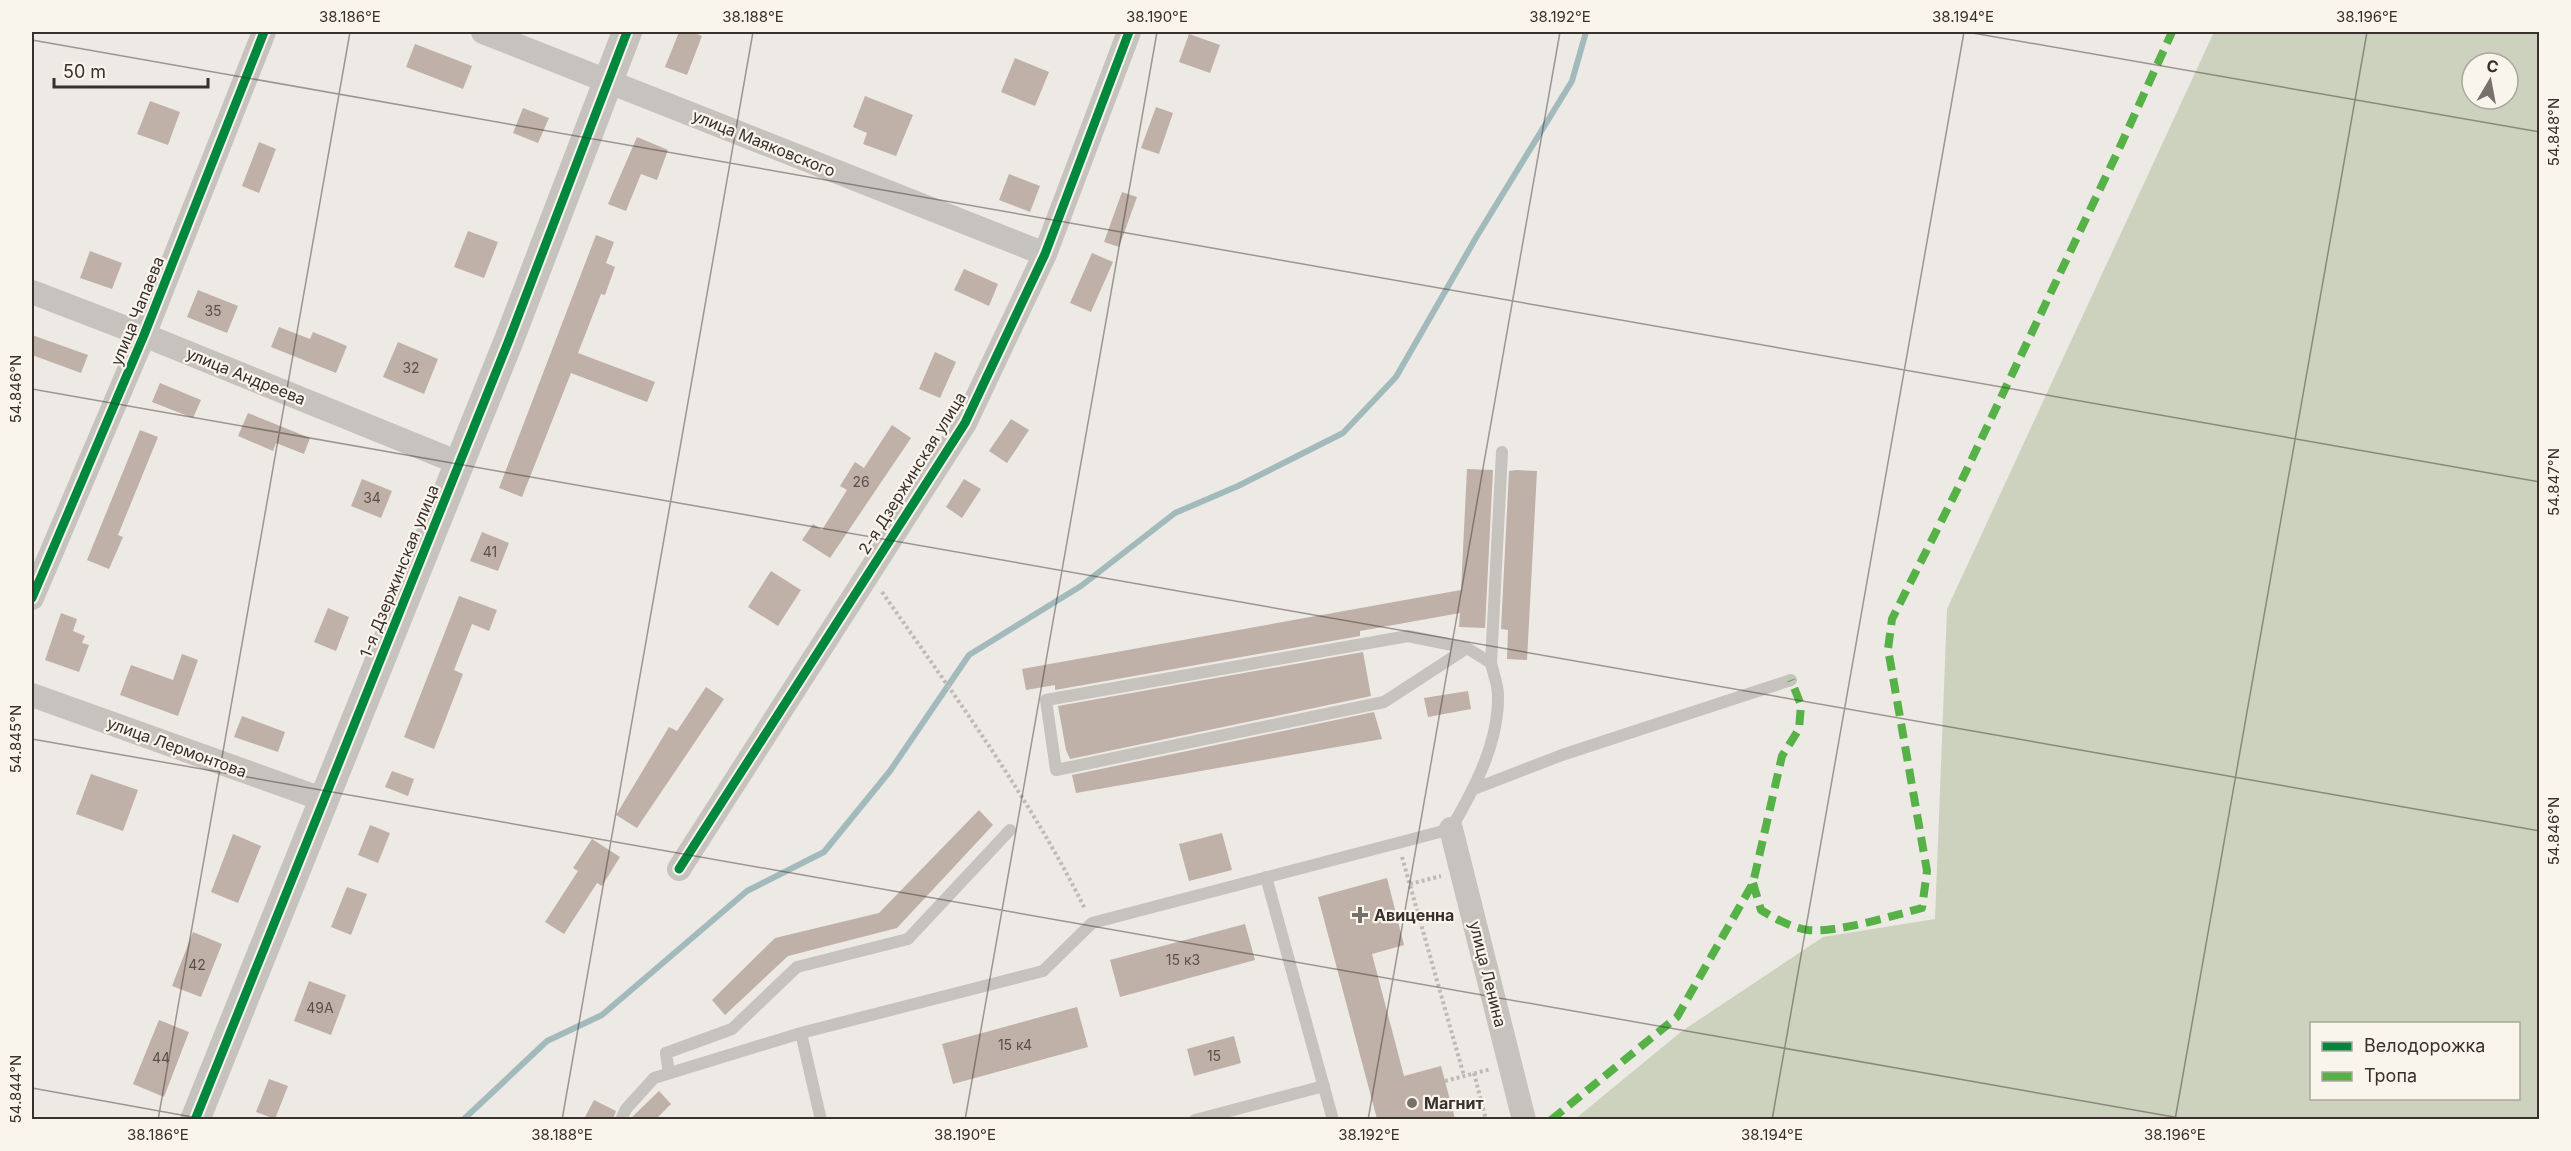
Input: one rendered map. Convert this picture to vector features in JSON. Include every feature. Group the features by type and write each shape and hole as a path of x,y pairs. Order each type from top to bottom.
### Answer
{"street":[{"name":"улица Чапаева","path":"32,598 144,335 264,32"},
{"name":"улица Маяковского","path":"483,32 1045,254"},
{"name":"1-я Дзержинская улица","path":"195,1119 459,463 627,32"},
{"name":"2-я Дзержинская улица","path":"679,869 964,423 1045,254 1129,32"},
{"name":"улица Андреева","path":"32,292 459,463"},
{"name":"улица Лермонтова","path":"32,695 322,799"},
{"name":"улица Ленина","path":"1451,829 1524,1119"}],"lane":[{"path":"621,1119 654,1078 801,1033 1043,971 1092,923 1451,829 1474,789 1494,726 1498,694 1491,663 1502,452"},
{"path":"1467,648 1384,702 1056,770 1046,700 1408,636 1467,648 1491,663"},
{"path":"1474,789 1562,754 1791,680"},
{"path":"669,1073 666,1053 732,1029 797,967 908,939 1010,830"},
{"path":"1266,878 1333,1119"},
{"path":"801,1033 821,1119"},
{"path":"1195,1119 1324,1086"}],"path":[{"path":"887,599 1012,780 1053,845 1092,923"},
{"path":"1398,843 1464,1076"},
{"path":"1410,884 1461,871"},
{"path":"1445,1081 1510,1064"},
{"path":"1474,1073 1486,1119"}],"green space":[{"path":"2214,32 2539,32 2539,1119 1575,1119 1682,1031 1823,937 1935,919 1947,609"}],"building":[{"path":"679,32 692,32 702,36 687,75 665,67"},
{"path":"1189,34 1220,45 1210,73 1179,62"},
{"path":"415,44 472,66 463,89 406,67"},
{"path":"1015,58 1049,72 1035,106 1001,92"},
{"path":"865,96 913,115 896,156 863,144 867,133 853,127"},
{"path":"150,101 180,112 168,145 137,134"},
{"path":"1156,107 1173,113 1159,154 1141,148"},
{"path":"523,108 549,118 538,143 513,133"},
{"path":"637,137 668,150 657,180 641,174 626,211 608,204"},
{"path":"259,142 276,149 259,193 242,186"},
{"path":"1009,174 1040,186 1030,212 999,200"},
{"path":"1122,192 1137,197 1119,247 1104,242"},
{"path":"468,231 498,242 484,278 454,267"},
{"path":"596,235 614,242 606,263 615,267 605,295 601,294 578,353 655,382 647,402 571,373 522,497 499,488"},
{"path":"90,251 122,263 112,289 80,278"},
{"path":"1092,253 1113,262 1091,312 1070,303"},
{"path":"964,269 998,284 989,306 954,290"},
{"path":"198,290 238,306 227,333 187,317"},
{"path":"279,327 310,339 313,332 347,346 336,373 271,347"},
{"path":"32,335 88,355 81,373 32,355"},
{"path":"398,342 438,359 424,394 383,377"},
{"path":"935,352 956,362 940,398 919,389"},
{"path":"160,383 201,400 193,418 152,402"},
{"path":"248,413 310,438 304,454 276,443 273,451 238,436"},
{"path":"1011,419 1029,430 1007,463 989,451"},
{"path":"892,425 911,438 830,558 802,540 813,524 822,530 847,490 840,486 855,462 864,468"},
{"path":"140,430 158,437 118,535 123,537 109,569 87,560"},
{"path":"1467,469 1493,470 1485,628 1459,627 1460,613 1360,631 1360,636 1055,690 1055,685 1026,690 1022,669 1461,590"},
{"path":"1509,471 1537,471 1527,660 1507,659 1508,630 1501,629"},
{"path":"362,479 392,491 381,518 351,506"},
{"path":"964,479 981,489 962,518 946,507"},
{"path":"482,532 509,543 498,571 470,561"},
{"path":"771,571 801,590 778,626 748,607"},
{"path":"459,596 497,610 489,631 472,624 454,670 463,674 434,749 404,737"},
{"path":"328,608 349,617 336,651 314,642"},
{"path":"61,613 77,619 73,631 85,636 82,643 89,645 79,672 45,660"},
{"path":"1363,652 1371,696 1070,759 1066,750 1058,706"},
{"path":"182,654 198,660 178,716 120,695 131,665 173,680"},
{"path":"706,687 724,699 637,828 616,815 669,727 677,731"},
{"path":"1468,691 1471,709 1428,717 1424,698"},
{"path":"1374,712 1382,739 1076,793 1072,775"},
{"path":"242,716 285,732 278,752 234,737"},
{"path":"392,771 414,779 408,796 385,787"},
{"path":"91,774 138,790 123,831 76,814"},
{"path":"979,810 993,825 897,928 788,956 725,1015 712,1000 775,938 879,913"},
{"path":"370,825 390,833 378,863 358,855"},
{"path":"1222,833 1232,870 1189,881 1179,844"},
{"path":"233,834 261,846 238,903 211,892"},
{"path":"592,839 620,857 602,886 597,883 564,934 545,922 578,871 573,868"},
{"path":"1387,878 1404,945 1372,954 1404,1076 1441,1066 1455,1119 1377,1119 1318,897"},
{"path":"347,887 367,894 351,935 331,927"},
{"path":"1245,924 1255,960 1120,997 1110,960"},
{"path":"193,932 222,944 201,997 172,986"},
{"path":"309,981 346,995 331,1035 294,1021"},
{"path":"1077,1007 1088,1047 953,1084 942,1044"},
{"path":"159,1020 189,1032 164,1097 133,1084"},
{"path":"1234,1036 1241,1063 1194,1076 1187,1049"},
{"path":"269,1079 288,1086 275,1119 256,1112"},
{"path":"659,1091 671,1104 656,1119 630,1119"},
{"path":"594,1100 616,1111 613,1119 584,1119"}],"waterway":[{"path":"463,1120 547,1041 602,1015 747,891 824,852 890,771 969,655 1081,586 1175,513 1238,486 1343,433 1396,377 1477,236 1572,81 1586,32"}],"marked path":[{"path":"1753,883 1761,910 1790,925 1808,930 1834,929 1922,908 1927,871 1888,649 1892,619 1959,486 2172,32"},
{"path":"1551,1120 1677,1017 1753,883 1782,756 1799,729 1801,705 1791,680"}],"cycle path":[{"path":"32,598 144,335 264,32"},
{"path":"195,1120 509,340 627,32"},
{"path":"679,869 965,423 1045,254 1129,32"}],"place":[{"name":"Авиценна","path":"1360,915"},
{"name":"Магнит","path":"1412,1103"}]}
